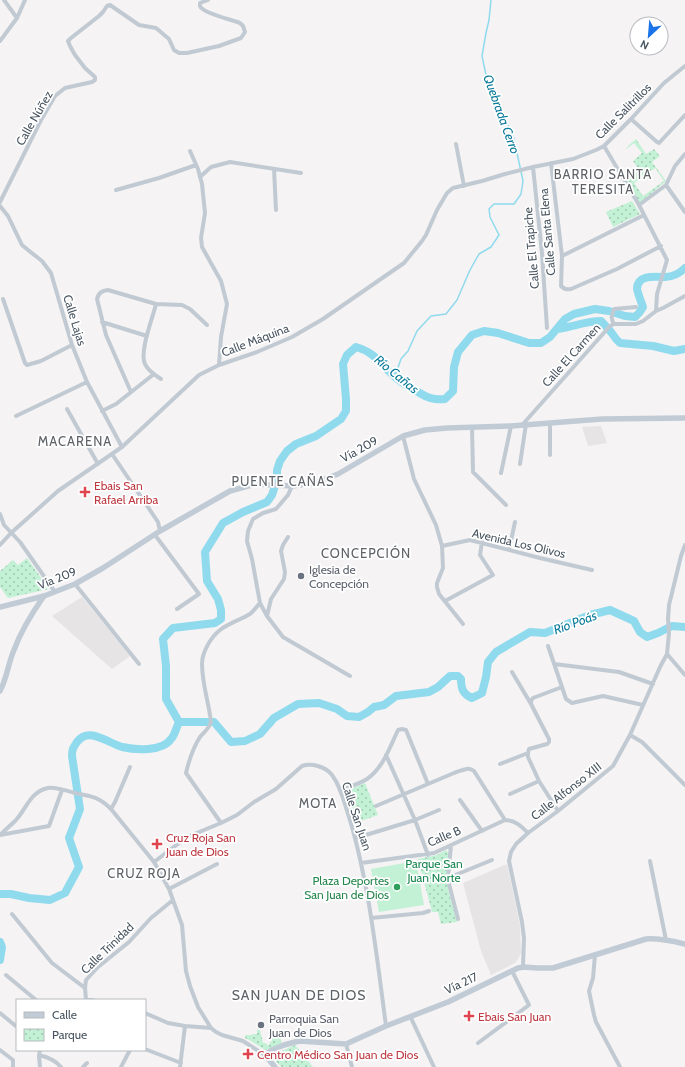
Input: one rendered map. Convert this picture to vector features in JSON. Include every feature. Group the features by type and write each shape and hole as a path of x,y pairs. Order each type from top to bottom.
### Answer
{"main road":[{"name":"Vía 209","path":"0,608 44,596 75,584 104,568 158,533 230,491 256,484 292,486 315,483 338,474 403,436 425,430 472,427 511,426 602,419 685,418"},
{"path":"0,691 6,678 13,651 34,610 44,596"},
{"path":"24,601 31,605 34,610"},
{"name":"Vía 217","path":"265,1055 284,1045 299,1041 346,1044 410,1016 448,1002 523,967 553,968 646,939 666,940 685,944"},
{"path":"265,1055 275,1067"}],"street":[{"path":"4,0 17,18"},
{"path":"0,42 17,18 25,0"},
{"name":"Calle Núñez","path":"0,202 55,96 65,88 95,80 95,77 85,68 70,46 68,41 71,38 99,16 107,6 110,5 139,25 156,28 169,39 174,50 178,53 186,53 219,46 241,38 245,32 240,23 210,13 201,8 200,3 208,0"},
{"name":"Calle Salitrillos","path":"516,171 573,159 604,146 664,83 685,66"},
{"path":"631,119 659,143 685,115"},
{"path":"456,144 464,186"},
{"path":"604,146 639,205 667,260 657,294 656,311"},
{"path":"190,151 200,176 206,213 201,238 202,247 221,281 227,304 221,337 219,365"},
{"path":"639,205 666,185 675,166 685,154"},
{"path":"200,176 211,167 230,162 301,172"},
{"name":"Calle Santa Elena","path":"551,163 562,256 562,286 569,289 617,269 661,246"},
{"path":"116,190 159,178 196,165"},
{"name":"Calle El Trapiche","path":"533,167 542,253 547,328"},
{"path":"274,169 276,210"},
{"name":"Calle Máquina","path":"0,545 11,533 58,491 122,447 200,375 219,365 257,352 292,337 323,319 404,263 413,254 426,235 437,210 447,193 453,188 516,171"},
{"path":"666,185 685,212"},
{"name":"Calle Lajas","path":"0,206 8,216 22,244 42,262 51,273 72,345 87,382 122,447"},
{"path":"562,256 644,215"},
{"path":"131,392 106,335 97,299 99,293 108,290 156,304 182,305 190,309 208,325"},
{"name":"Calle El Carmen","path":"524,424 612,325 636,324 643,321 656,311 685,296"},
{"path":"3,299 27,365 41,361 72,345"},
{"path":"156,304 143,355 147,367 161,379"},
{"path":"612,325 612,315 614,309 636,307"},
{"path":"102,322 147,336"},
{"path":"102,411 116,404 154,374"},
{"path":"16,416 87,382"},
{"path":"67,410 98,464"},
{"path":"550,423 550,454"},
{"path":"520,464 524,424"},
{"path":"501,473 511,426"},
{"path":"472,427 473,472 506,505"},
{"path":"403,436 414,479 436,525 442,546 443,568 437,588 439,594 463,624"},
{"path":"112,454 158,522 158,533 199,594 177,609"},
{"path":"292,486 288,495 276,509 263,513 253,519 248,530 247,541 260,602 267,616 283,637 350,676"},
{"path":"0,514 4,526 20,542 55,592"},
{"path":"509,550 515,522"},
{"path":"267,616 271,599 284,579 285,572 281,551 288,537"},
{"name":"Avenida Los Olivos","path":"442,546 470,540 592,570"},
{"path":"445,601 493,575 480,555 482,542"},
{"name":"Calle Alfonso XIII","path":"523,967 524,938 509,861 511,852 516,844 528,833 558,811 613,766 630,735 660,666 667,654 669,605 685,545"},
{"path":"75,584 139,664"},
{"path":"221,823 186,773 190,757 200,738 211,722 202,665 204,653 212,639 221,629 250,614 260,602"},
{"path":"548,646 566,700 572,703 603,696 643,705"},
{"path":"667,654 685,675"},
{"path":"554,664 619,672 653,684"},
{"path":"500,764 528,753 529,750 549,742 549,739 531,704 512,672"},
{"path":"531,704 533,698 562,687"},
{"path":"341,790 367,779 375,772 386,755 398,730 402,728 406,730 428,784"},
{"path":"630,735 642,742 685,785"},
{"path":"528,753 528,757 539,781 558,811"},
{"path":"386,755 404,794 428,854"},
{"name":"Calle San Juan","path":"154,862 187,837 237,815 254,802 276,789 302,766 313,764 331,773 341,790 356,838 371,918 386,1026"},
{"path":"111,809 130,767"},
{"path":"376,806 468,768 474,771 505,820 517,823 528,833"},
{"path":"510,794 539,781"},
{"path":"0,835 16,820 32,797 40,791 49,788 90,796 103,801 154,862 169,889 182,925 186,971 190,986 198,1007 211,1028 222,1035 243,1041 265,1055"},
{"path":"0,835 49,826 62,790"},
{"path":"460,800 482,831"},
{"path":"356,838 415,820 439,810"},
{"name":"Calle B","path":"361,863 434,853 505,820"},
{"path":"451,845 448,878 458,919"},
{"path":"448,878 492,860"},
{"path":"650,861 666,940"},
{"path":"169,889 217,864"},
{"name":"Calle Trinidad","path":"86,999 86,980 98,967 129,942 151,918 173,900"},
{"path":"371,918 423,913 429,911"},
{"path":"12,914 52,963 85,988"},
{"path":"595,955 593,978 589,991 594,1014 596,1022 620,1067"},
{"path":"478,1042 529,1005 512,971"},
{"path":"6,975 35,999"},
{"path":"0,1013 16,1026"},
{"path":"146,1015 168,1023 211,1028"},
{"path":"410,1016 434,1067"},
{"path":"146,1049 180,1065 185,1026"},
{"path":"346,1044 352,1067"},
{"path":"0,1050 13,1060 13,1067"},
{"path":"121,1067 129,1051"},
{"path":"40,1052 40,1067"},
{"path":"40,1052 61,1067"},
{"path":"83,1067 87,1063"}],"shaded area":[{"path":"601,426 607,443 588,446 582,427"},
{"path":"82,597 130,656 112,669 52,616"},
{"path":"507,864 520,925 521,953 515,963 491,975 481,951 463,883"}],"green space":[{"path":"636,139 646,154 654,149 660,156 652,162 666,181 641,202 639,202 626,180 640,171 633,161 642,153 634,143 625,150","holes":["655,168 664,181 643,196 634,183"]},
{"path":"632,201 640,214 613,227 606,212"},
{"path":"27,558 49,589 8,598 0,587 0,571 13,560 18,565"},
{"path":"365,783 378,815 355,823 344,792"},
{"name":"Parque San Juan Norte","path":"446,850 449,854 448,889 457,922 441,924 438,912 432,912 418,859 437,855"},
{"name":"Plaza Deportes San Juan de Dios","path":"416,861 424,905 379,912 371,869"},
{"path":"257,1030 260,1030 263,1043 266,1043 267,1045 272,1041 271,1034 279,1032 282,1045 265,1050 245,1038 245,1035 257,1034"},
{"path":"295,1045 313,1067 282,1067 277,1063 275,1058 277,1053"}],"waterway":[{"name":"Quebrada Cerro","path":"395,376 401,359 408,351 417,331 431,316 446,314 457,300 470,270 479,254 491,247 499,235 490,217 489,209 494,204 514,204 521,194 523,181 514,139 492,92 486,75 482,56 491,0"},
{"name":"Río Cañas","path":"179,722 166,699 166,666 163,639 173,628 215,623 221,619 221,610 218,599 207,581 205,552 223,523 243,512 267,502 272,495 277,480 277,470 280,461 287,451 296,444 316,436 341,419 346,411 343,364 347,355 356,347 363,349 377,359 395,377 409,387 425,396 445,399 453,391 454,367 458,352 472,335 484,331 498,333 529,343 541,343 550,337 565,319 574,314 595,309 635,317 643,307 637,289 640,281 648,277 670,276 685,268"},
{"path":"557,329 601,321 620,343 653,346 674,351 685,349"},
{"name":"Río Poás","path":"179,722 214,722 231,742 245,741 260,734 274,718 298,704 319,703 337,709 347,716 359,717 374,707 384,705 396,696 429,692 438,687 450,676 458,676 461,679 463,691 466,695 472,698 482,693 488,662 496,652 530,632 545,633 590,615 610,610 634,621 640,632 647,637 672,626 685,627"},
{"name":"Río Cañas","path":"0,894 11,894 29,898 50,900 65,893 79,867 69,838 80,809 72,752 77,742 82,737 93,735 122,747 134,749 155,748 167,743 171,739 179,722"},
{"name":"Río Cañas","path":"0,942 2,947 0,960"}],"place":[{"name":"Ebais San Rafael Arriba","path":"85,492"},
{"name":"Iglesia de Concepción","path":"301,576"},
{"name":"Cruz Roja San Juan de Dios","path":"157,844"},
{"name":"Plaza Deportes San Juan de Dios","path":"397,887"},
{"name":"Ebais San Juan","path":"469,1016"},
{"name":"Parroquia San Juan de Dios","path":"261,1025"},
{"name":"Centro Médico San Juan de Dios","path":"248,1054"}],"district":[{"name":"BARRIO SANTA TERESITA","path":"603,182"},
{"name":"MACARENA","path":"75,441"},
{"name":"PUENTE CAÑAS","path":"283,481"},
{"name":"CONCEPCIÓN","path":"366,553"},
{"name":"MOTA","path":"318,803"},
{"name":"CRUZ ROJA","path":"144,873"},
{"name":"SAN JUAN DE DIOS","path":"299,995"}]}
